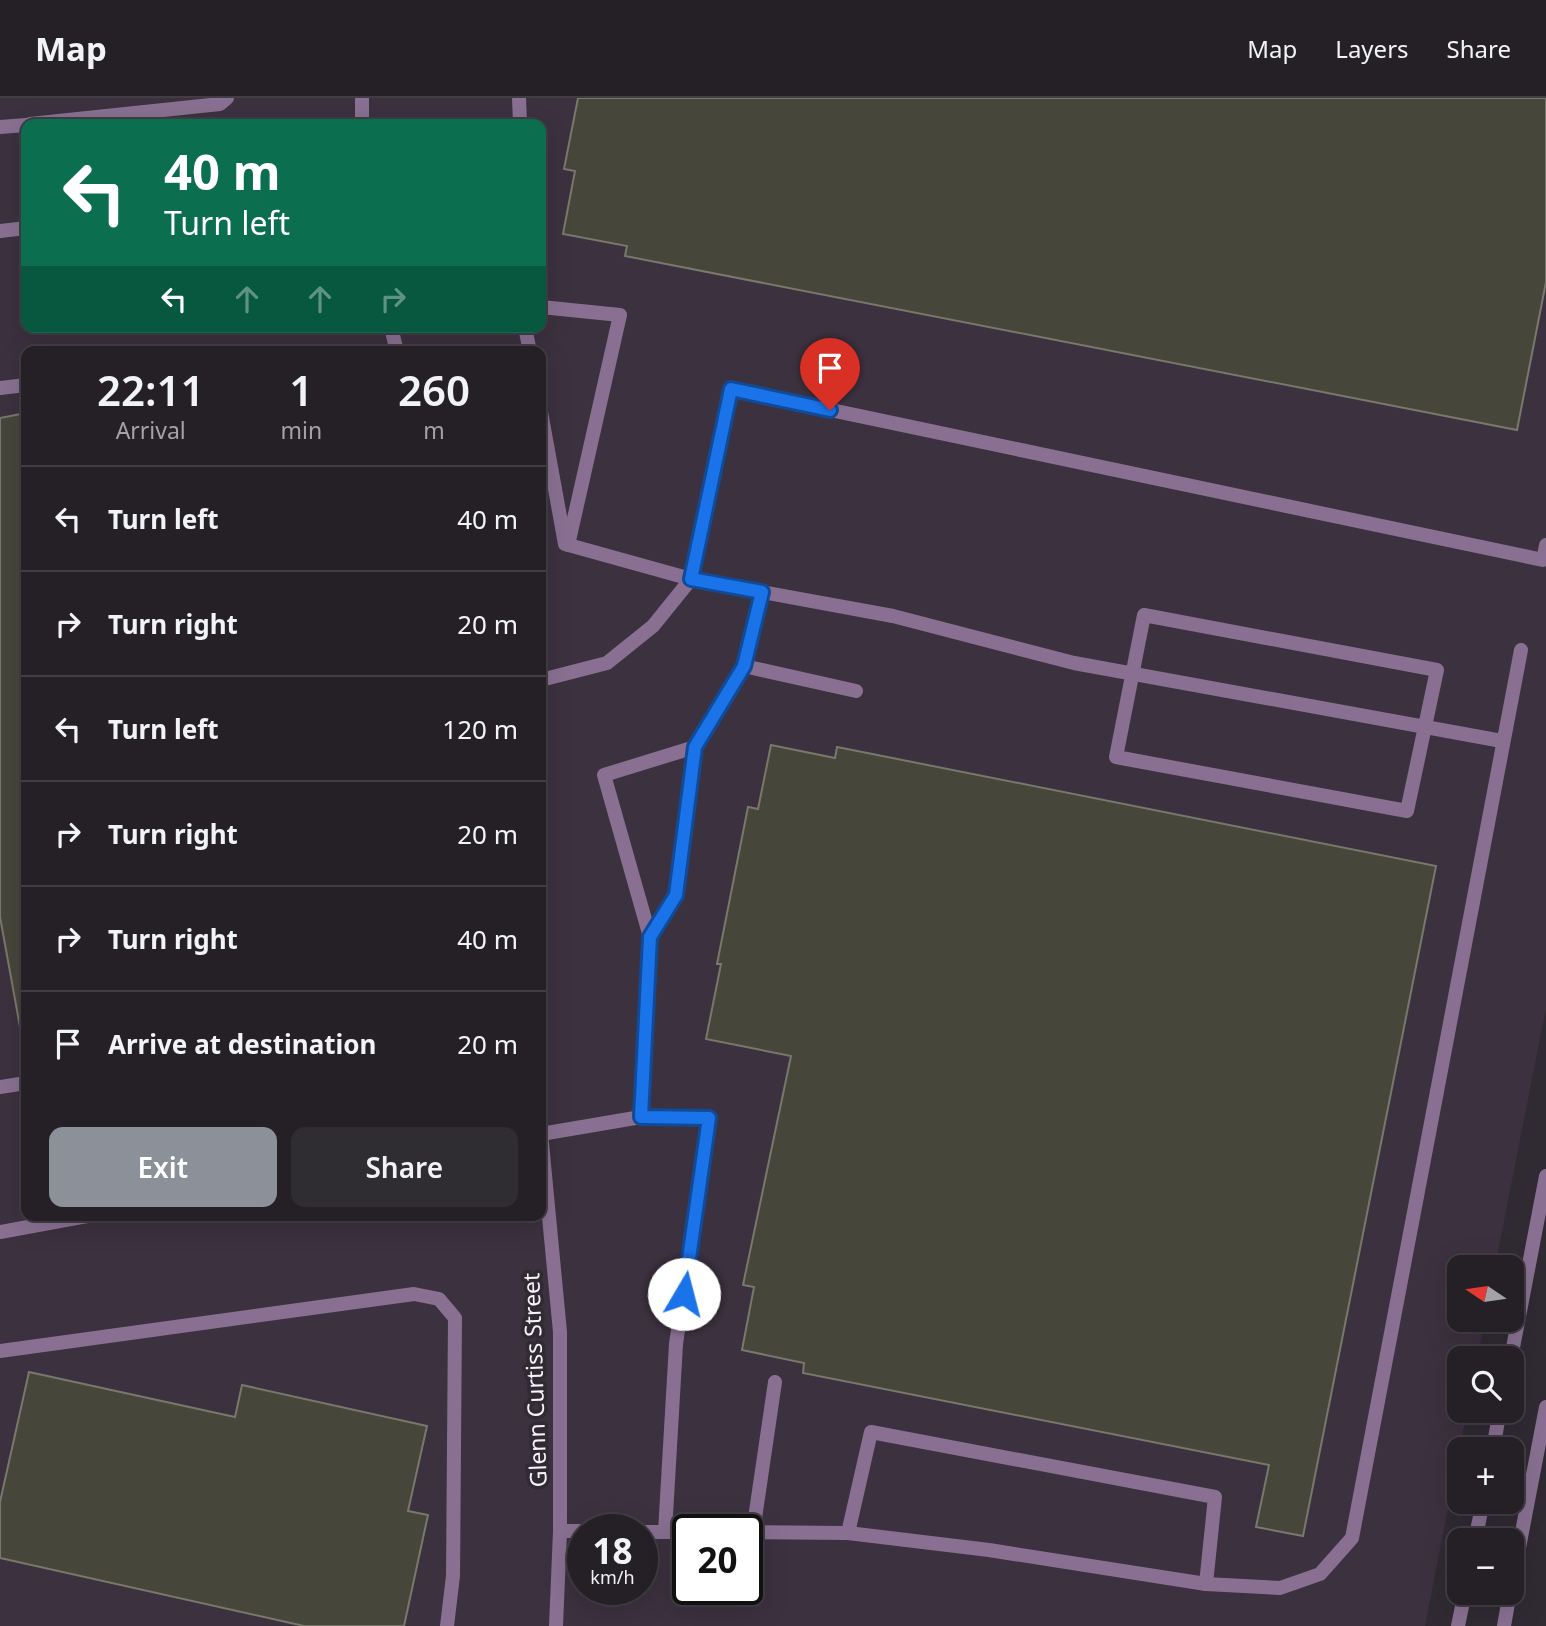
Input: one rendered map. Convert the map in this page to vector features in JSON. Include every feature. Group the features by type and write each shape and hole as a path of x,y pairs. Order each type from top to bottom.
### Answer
{"street":[{"path":"76,119 220,104 227,98"},
{"path":"362,98 362,119"},
{"path":"519,98 520,119"},
{"path":"0,127 21,125"},
{"path":"0,230 21,228"},
{"path":"546,308 620,315 568,545"},
{"path":"0,388 21,386"},
{"path":"546,679 607,663 653,626 691,579 731,389 1543,560 1546,545"},
{"path":"546,440 565,544 568,545 691,579 893,616 1074,663 1502,741"},
{"path":"650,937 676,895 695,747 744,666 762,592"},
{"path":"1144,615 1437,670 1407,811 1116,757 1132,674 1144,615"},
{"path":"763,1532 848,1533 989,1549 1206,1584 1280,1588 1320,1574 1352,1538 1521,650"},
{"path":"744,666 856,691"},
{"path":"641,1117 650,937 604,775 695,747"},
{"path":"0,1087 21,1084"},
{"path":"546,1133 641,1117 709,1118 676,1344 665,1532"},
{"path":"1513,1346 1546,1176"},
{"name":"Glenn Curtiss Street","path":"546,1186 560,1332 560,1531 556,1626"},
{"path":"0,1232 60,1221"},
{"path":"0,1350 414,1294 439,1299 455,1318 453,1576 447,1626"},
{"path":"753,1514 775,1382"},
{"path":"1523,1528 1546,1407"},
{"path":"848,1533 871,1432 1215,1497 1206,1584"},
{"path":"560,1531 567,1531"},
{"path":"658,1532 672,1532"},
{"path":"1458,1626 1462,1605"},
{"path":"1504,1626 1508,1605"}],"shaded area":[{"path":"0,98 1546,98 1546,1008 1497,1255 1447,1255 1447,1332 1482,1332 1480,1346 1447,1346 1447,1423 1465,1423 1462,1437 1447,1437 1447,1513 1425,1626 0,1626"}],"building":[{"path":"578,98 1546,98 1546,282 1517,430 625,256 627,246 563,234 575,171 564,169"},
{"path":"21,414 21,1032 0,917 0,418"},
{"path":"771,745 835,758 837,747 1436,866 1303,1536 1256,1527 1269,1465 803,1373 804,1363 742,1350 754,1287 743,1285 791,1056 706,1039 721,964 717,964 748,807 758,809"},
{"path":"29,1372 235,1417 242,1385 427,1426 408,1511 428,1515 404,1626 304,1626 0,1558 0,1502"}],"route":[{"path":"684,1294 709,1118 641,1117 650,937 676,895 695,747 744,666 762,592 691,579 731,389 830,410"}]}
